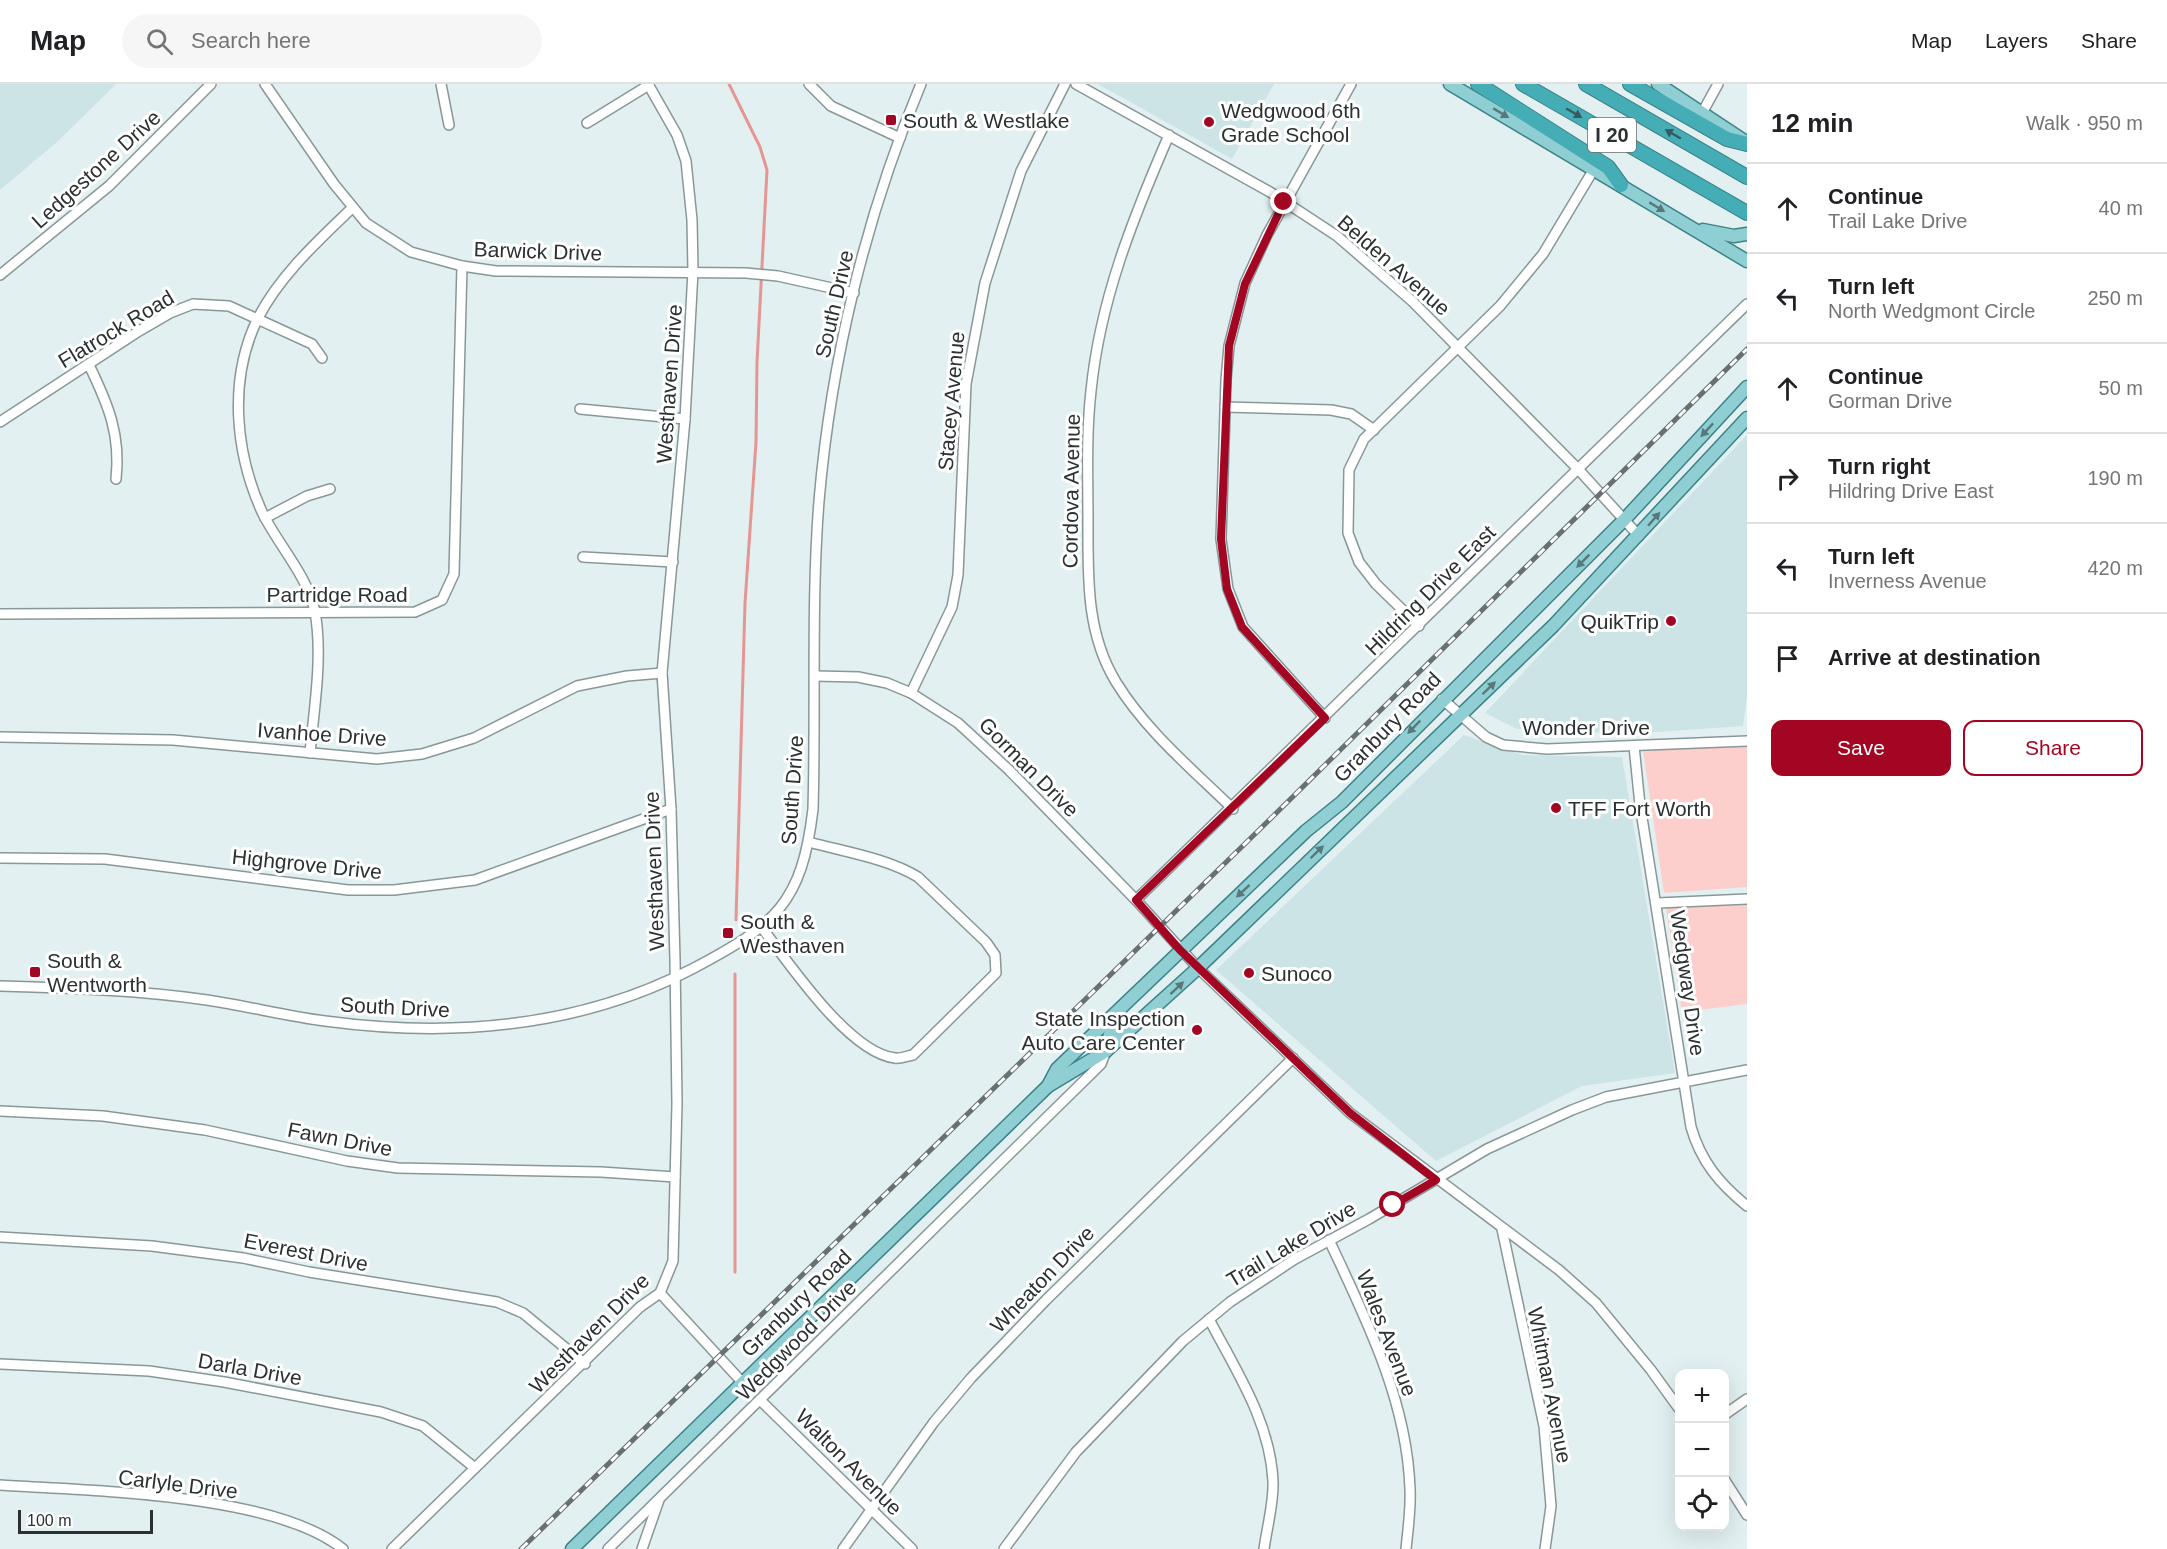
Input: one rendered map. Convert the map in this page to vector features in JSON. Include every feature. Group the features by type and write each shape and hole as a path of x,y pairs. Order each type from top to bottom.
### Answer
{"highway":[{"path":"1478,84 1608,167 1622,185"},
{"name":"I 20","path":"1523,84 1747,213"},
{"name":"I 20","path":"1586,84 1747,177"},
{"path":"1630,84 1727,139 1747,143"}],"main road":[{"path":"1450,84 1747,261"},
{"path":"1658,84 1747,143"},
{"path":"1694,228 1734,236 1747,234"},
{"name":"Granbury Road","path":"1047,1086 1057,1069 1180,950 1306,831 1342,802 1442,699 1624,520 1747,387"},
{"name":"Granbury Road","path":"572,1549 1047,1086 1106,1051 1198,968 1461,715 1553,626 1747,418"},
{"path":"1106,1051 1111,1029 1137,1003 1149,982"}],"street":[{"name":"Ledgestone Drive","path":"0,275 109,186 211,84"},
{"name":"Barwick Drive","path":"265,84 352,208 366,223 411,252 462,266 519,271 746,273 778,276 854,293"},
{"path":"441,84 449,125"},
{"path":"587,123 649,84"},
{"name":"Westhaven Drive","path":"392,1549 585,1364 640,1307 660,1293 673,1261 675,978 671,809 662,673 685,419 693,271 692,220 686,161 677,135 649,84"},
{"path":"809,84 831,106 900,138"},
{"name":"South Drive","path":"0,986 92,988 149,993 208,1000 353,1025 446,1030 523,1024 613,1003 675,978 719,955 762,928 793,889 807,855 813,801 819,500 841,350 870,231 900,138 921,84"},
{"name":"Stacey Avenue","path":"911,693 952,607 958,575 966,384 985,283 1021,171 1065,84"},
{"name":"Belden Avenue","path":"1076,84 1169,135 1284,202 1337,236 1392,282 1458,347 1578,469 1639,536"},
{"path":"1325,718 1242,627 1227,589 1221,539 1225,407 1229,346 1250,273 1284,202 1351,84"},
{"path":"1702,113 1718,84"},
{"name":"Cordova Avenue","path":"1169,135 1125,241 1104,314 1091,390 1088,588 1100,650 1115,681 1152,730 1233,809"},
{"path":"1419,626 1359,562 1348,533 1349,470 1364,439 1506,299 1543,254 1594,169"},
{"path":"310,753 317,671 315,613 302,580 265,518 250,477 238,417 243,366 258,319 299,261 352,208"},
{"name":"Partridge Road","path":"0,614 415,612 442,600 450,588 454,574 459,472 462,266"},
{"name":"Flatrock Road","path":"0,422 140,331 170,313 193,304 229,306 312,345 322,358"},
{"name":"Hildring Drive East","path":"1136,900 1233,809 1747,304"},
{"path":"89,365 105,399 118,441 116,479"},
{"path":"1225,407 1331,410 1351,414 1374,430"},
{"path":"580,409 685,419"},
{"path":"265,518 307,496 330,489"},
{"path":"583,557 673,562"},
{"name":"Ivanhoe Drive","path":"0,736 173,740 377,759 447,748 474,738 577,686 600,680 662,673"},
{"name":"Gorman Drive","path":"815,676 858,677 887,683 911,693 958,723 978,740 1136,900 1198,968 1350,1113 1436,1180 1559,1270 1596,1303 1675,1403"},
{"name":"Wonder Drive","path":"1442,699 1486,737 1503,745 1534,749 1747,741"},
{"name":"Wedgway Drive","path":"1634,746 1640,806 1658,903 1684,1080 1698,1151 1727,1190 1747,1206"},
{"name":"Highgrove Drive","path":"0,858 105,859 348,890 394,890 475,880 671,809"},
{"path":"762,928 832,1016 848,1032 877,1051 896,1059 913,1055 996,974 995,955 986,942 938,894 905,870 809,842"},
{"path":"1658,903 1747,899"},
{"name":"Wedgwood Drive","path":"608,1549 1101,1064 1106,1051"},
{"name":"Wheaton Drive","path":"843,1549 934,1422 971,1378 1070,1275 1293,1058"},
{"name":"Trail Lake Drive","path":"1004,1549 1076,1452 1183,1341 1258,1283 1487,1149 1572,1110 1606,1097 1684,1080 1747,1070"},
{"name":"Fawn Drive","path":"0,1111 103,1116 205,1130 347,1161 398,1168 601,1172 675,1177"},
{"name":"Whitman Avenue","path":"1502,1229 1544,1426 1551,1506 1545,1549"},
{"name":"Everest Drive","path":"0,1237 47,1238 164,1247 243,1258 309,1272 497,1302 523,1313 585,1364"},
{"name":"Wales Avenue","path":"1329,1240 1386,1371 1398,1410 1410,1488 1406,1549"},
{"path":"660,1293 742,1382"},
{"path":"1209,1320 1267,1436 1273,1483 1264,1549"},
{"name":"Darla Drive","path":"0,1364 150,1371 224,1382 381,1412 423,1426 475,1468"},
{"path":"1729,1412 1747,1399"},
{"name":"Walton Avenue","path":"760,1400 912,1549"},
{"name":"Carlyle Drive","path":"0,1485 206,1503 309,1529 343,1549"},
{"path":"1729,1486 1747,1515"},
{"path":"642,1549 660,1498"}],"shaded area":[{"path":"0,84 116,84 58,141 0,190"},
{"name":"Wedgwood 6th Grade School","path":"1098,84 1274,84 1232,159"},
{"path":"1747,435 1747,697 1743,726 1627,734 1517,729 1485,713"},
{"path":"1464,735 1522,755 1622,757 1675,1073 1582,1086 1436,1161 1216,970"},
{"path":"1747,742 1747,887 1664,893 1643,750"},
{"path":"1747,904 1747,1004 1682,1012 1666,908"}],"waterway":[{"path":"729,84 760,147 767,170 757,362 756,442 745,603 736,920"},
{"path":"735,974 735,1272"}],"railway":[{"path":"521,1549 1257,832 1747,349"}],"place":[{"name":"South & Westlake","path":"891,120"},
{"name":"Wedgwood 6th Grade School","path":"1209,122"},
{"name":"QuikTrip","path":"1671,621"},
{"name":"TFF Fort Worth","path":"1556,808"},
{"name":"South & Westhaven","path":"728,933"},
{"name":"South & Wentworth","path":"35,972"},
{"name":"Sunoco","path":"1249,973"},
{"name":"State Inspection Auto Care Center","path":"1197,1030"}],"route":[{"path":"1284,202 1245,284 1229,346 1221,539 1227,589 1242,627 1325,718 1136,900 1180,950 1350,1113 1436,1180 1393,1205"}]}
